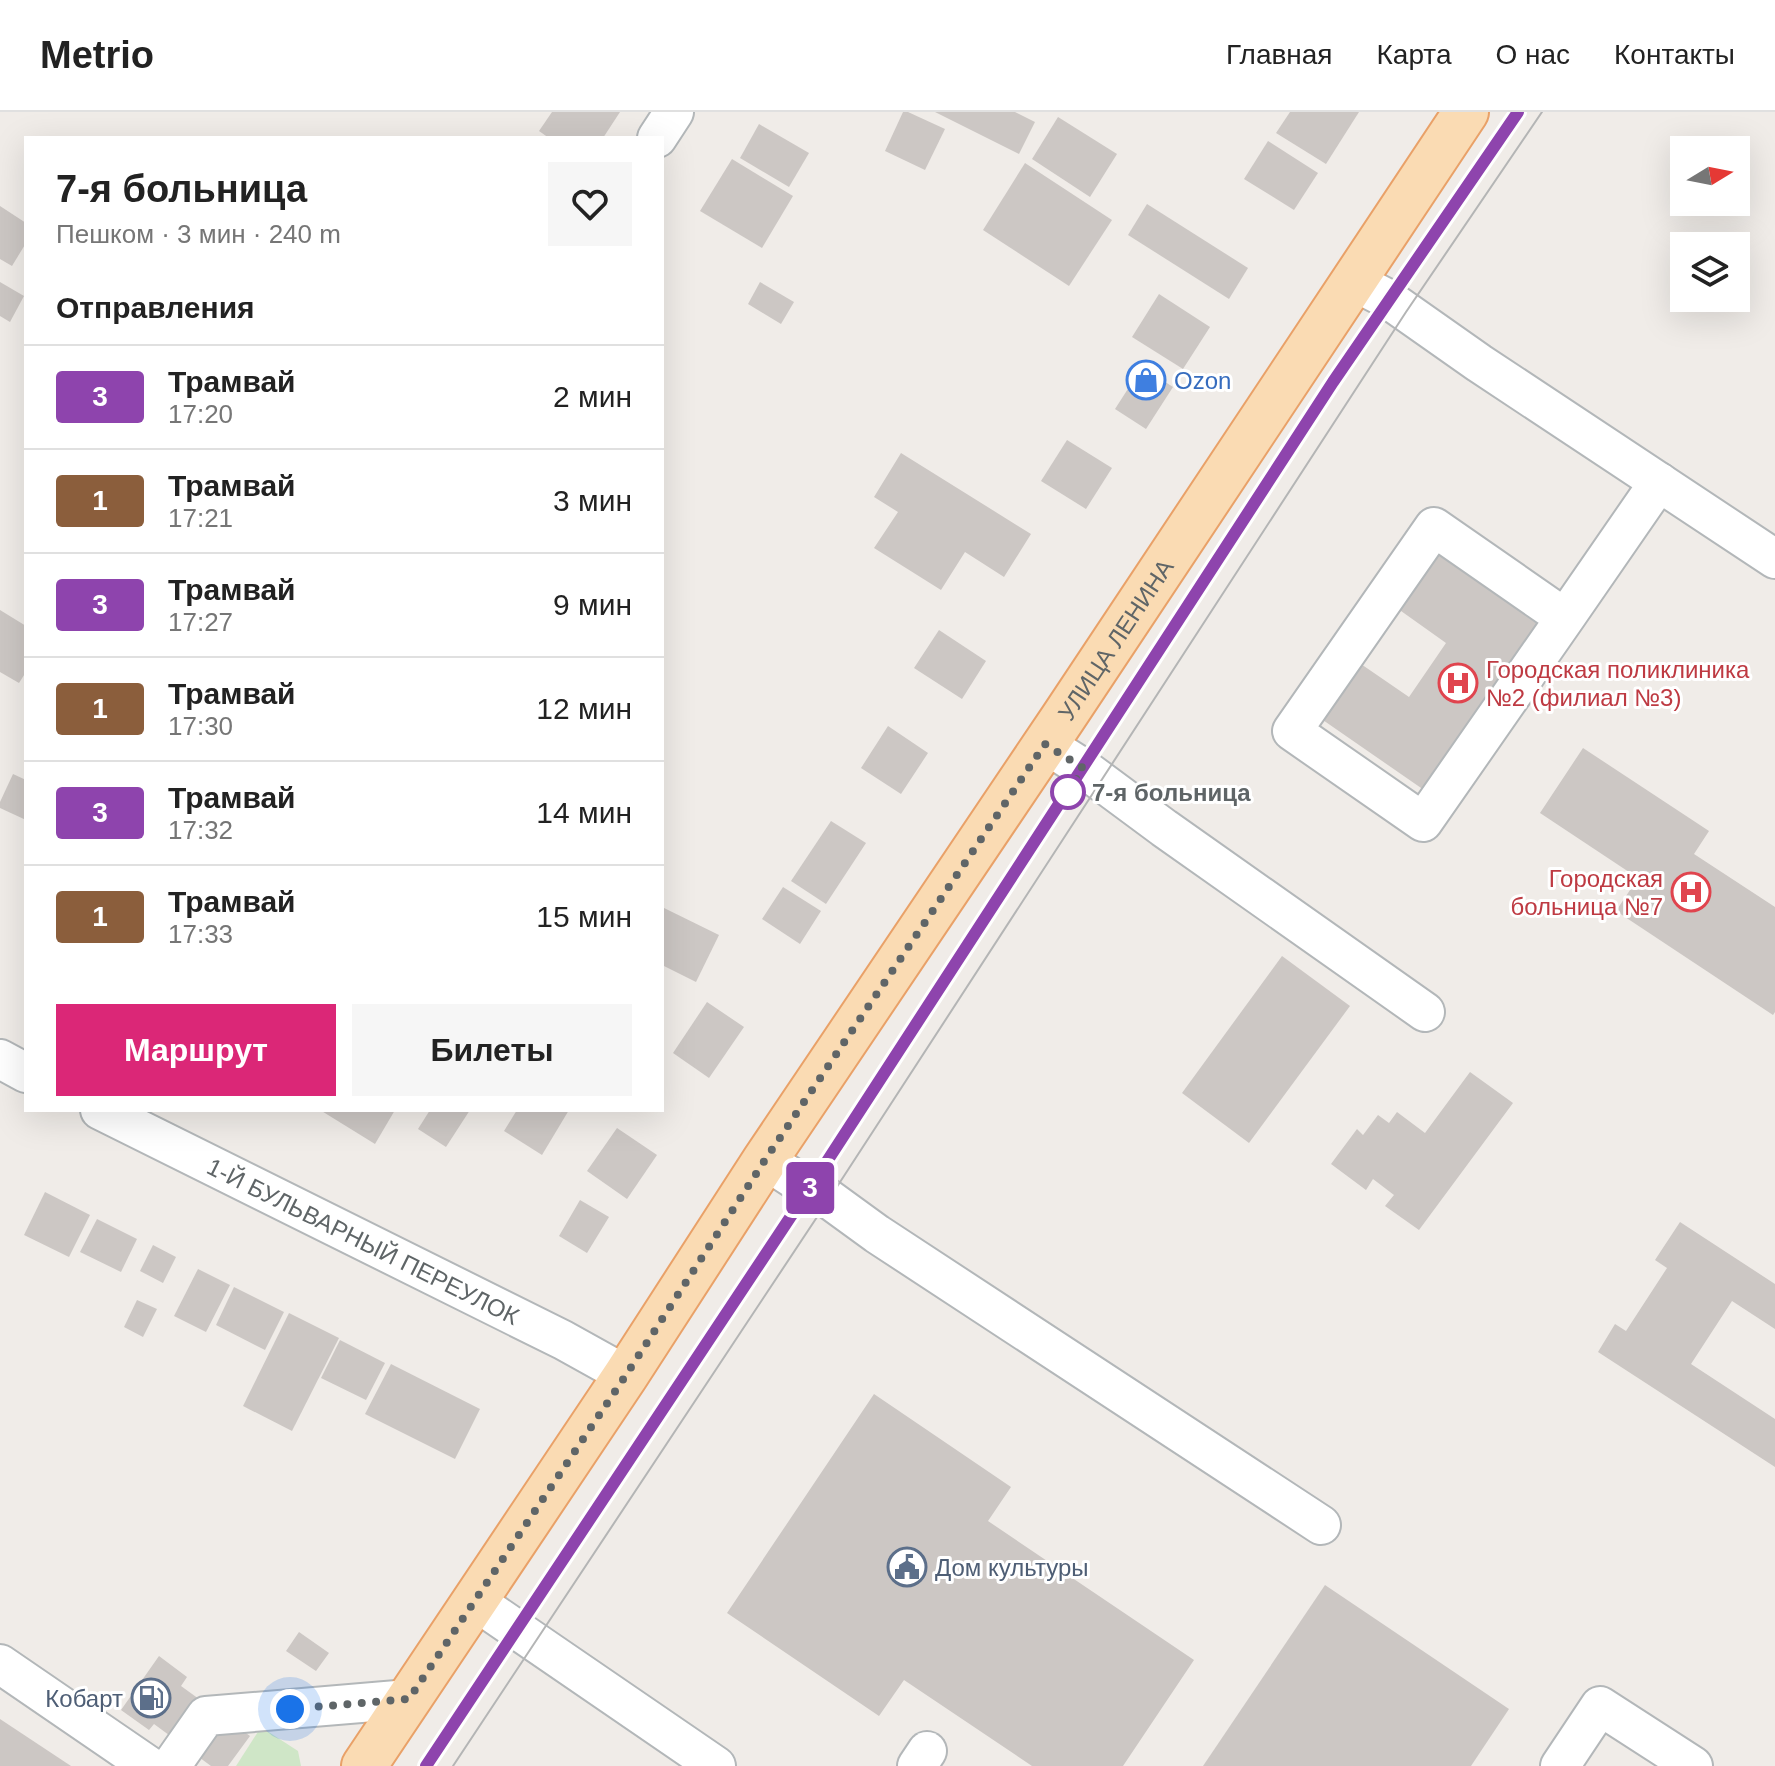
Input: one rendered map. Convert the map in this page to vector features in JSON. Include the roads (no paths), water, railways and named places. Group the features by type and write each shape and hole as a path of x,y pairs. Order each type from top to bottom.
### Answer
{"main road":[{"name":"УЛИЦА ЛЕНИНА","path":"364,1766 1466,112"}],"street":[{"path":"658,136 674,112"},
{"path":"1353,281 1388,299 1775,559"},
{"path":"1565,618 1434,527 1292,731 1423,822 1565,618 1659,482"},
{"path":"1045,744 1425,1012"},
{"path":"0,1059 24,1072"},
{"name":"1-Й БУЛЬВАРНЫЙ ПЕРЕУЛОК","path":"104,1112 563,1340 626,1375"},
{"path":"765,1160 799,1182 811,1186 877,1234 1321,1525"},
{"path":"475,1601 716,1766"},
{"path":"0,1664 149,1766"},
{"path":"171,1766 206,1716 409,1699"},
{"path":"1560,1766 1600,1706 1693,1766"}],"tram line":[{"path":"426,1766 811,1186 1333,382 1518,112"},
{"name":"3","path":"426,1766 811,1186 1333,382 1518,112"},
{"path":"453,1766 829,1199 1406,312 1542,112"}],"place":[{"name":"Ozon","path":"1146,380"},
{"name":"Городская поликлиника №2 (филиал №3)","path":"1458,683"},
{"name":"7-я больница","path":"1068,792"},
{"name":"Городская больница №7","path":"1691,892"},
{"name":"Дом культуры","path":"907,1567"},
{"name":"Кобарт","path":"151,1698"}]}
